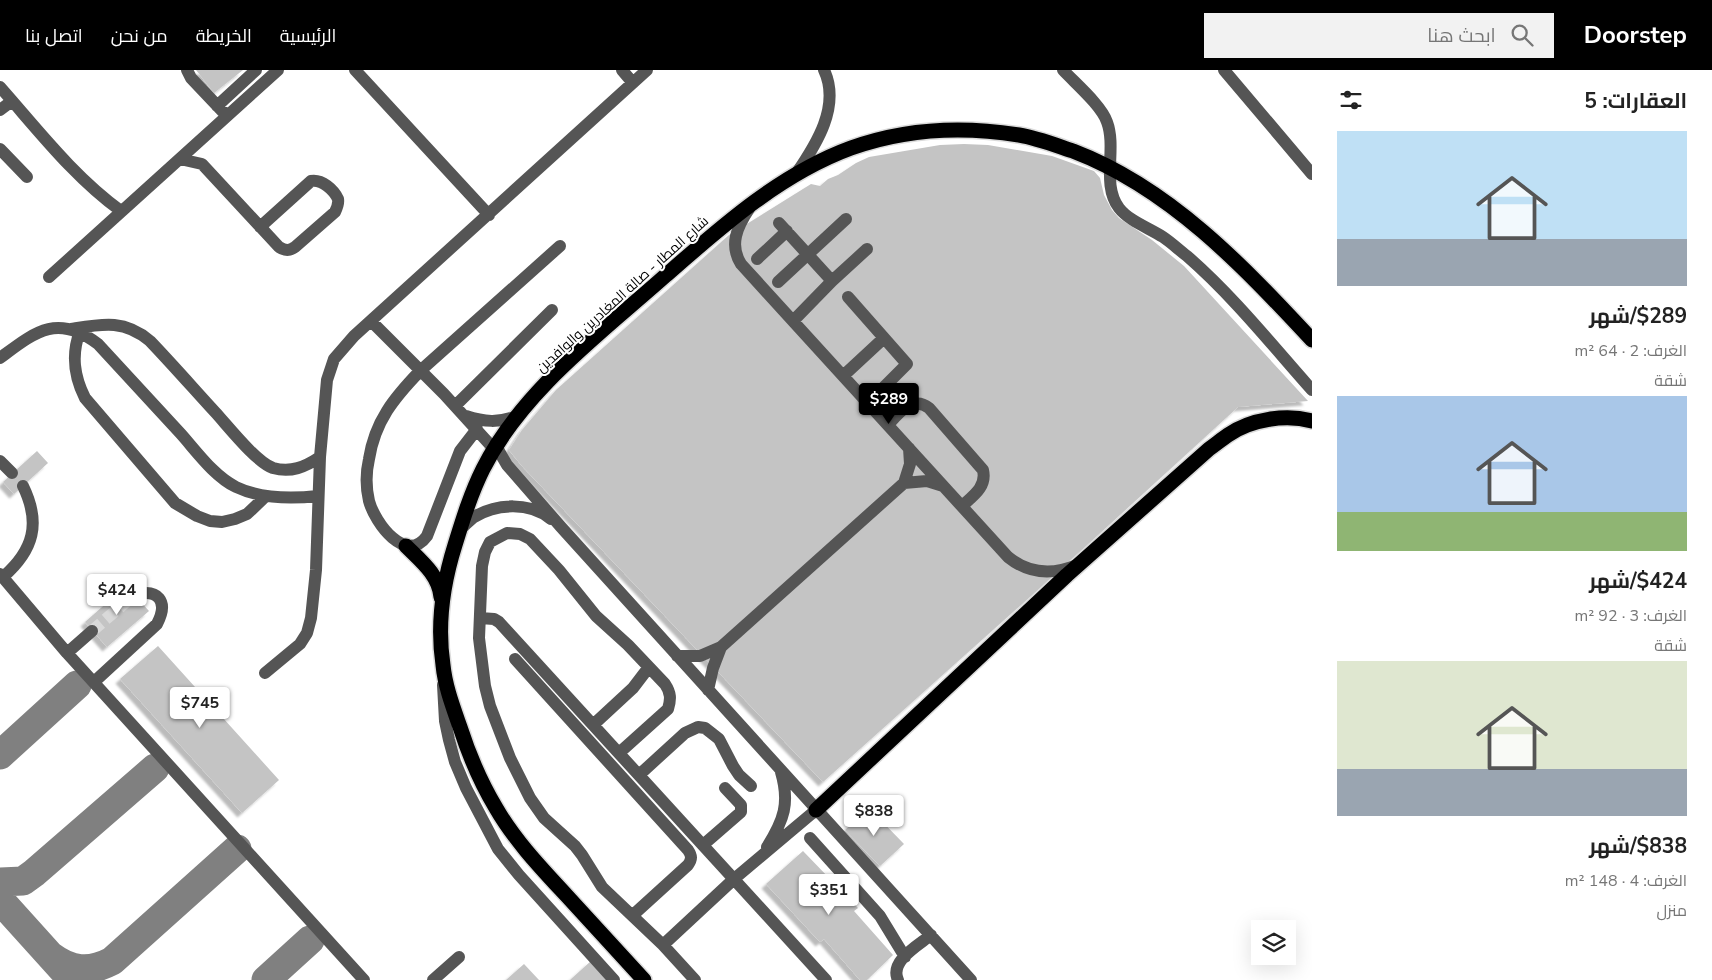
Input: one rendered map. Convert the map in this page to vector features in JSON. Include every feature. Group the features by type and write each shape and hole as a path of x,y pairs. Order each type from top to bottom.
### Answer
{"highway":[{"name":"شارع المطار - صالة المغادرين والوافدين","path":"644,980 535,861 497,810 467,750 442,664 442,615 449,564 474,490 495,447 517,416 581,350 708,238 753,203 796,174 848,149 877,140 917,132 960,130 992,131 1054,144 1110,168 1150,191 1204,233 1250,276 1312,340"},
{"path":"816,810 1078,565 1202,456 1230,434 1253,423 1279,418 1312,421"},
{"path":"406,546 437,581 441,594 442,615"}],"lane":[{"path":"187,70 191,78 227,116"},
{"path":"217,106 256,70"},
{"path":"49,277 278,70"},
{"path":"355,70 489,215"},
{"path":"622,70 633,83"},
{"path":"264,673 300,644 307,633 311,618 315,586 320,457 329,369 340,349 647,70"},
{"path":"796,174 808,157 827,118 830,96 824,70"},
{"path":"1063,70 1101,110 1106,119 1111,140 1110,168 1112,188 1118,207 1125,214 1164,238 1210,278 1312,390"},
{"path":"1224,70 1312,174"},
{"path":"0,87 83,180 121,211"},
{"path":"0,110 12,101"},
{"path":"201,140 202,164"},
{"path":"0,149 27,177"},
{"path":"180,159 202,164 279,248 284,250 295,248 335,212 338,206 338,199 325,184 316,180 312,181 260,227"},
{"path":"753,203 737,230 734,245 737,258 793,321 1008,556 1020,566 1048,572 1078,565"},
{"path":"778,282 846,219"},
{"path":"757,259 783,227 832,281"},
{"path":"477,429 460,451 423,542 415,546 406,546 398,543 374,513 369,501 367,470 375,434 386,410 402,389 420,371 560,246"},
{"path":"793,321 867,249"},
{"path":"848,297 907,364 882,389 902,410"},
{"path":"459,410 552,310"},
{"path":"371,321 495,447 507,465 561,527 971,980"},
{"path":"0,358 34,333 45,329 56,327 74,330 96,326 121,325 132,328 150,340 261,461 271,467 295,470 320,457"},
{"path":"74,330 76,342 74,365 80,388 85,398 92,409 175,502 196,516 210,521 222,522 247,514 266,496"},
{"path":"74,330 98,344 224,479 236,487 266,496 292,498 318,496"},
{"path":"843,376 884,338"},
{"path":"888,425 902,410 914,404 925,405 983,470 984,480 982,486 962,506"},
{"path":"459,410 481,421 490,422 499,422 517,416"},
{"path":"677,656 700,656 721,647 904,483 910,464 909,448"},
{"path":"0,461 12,473"},
{"path":"904,483 927,481 944,486"},
{"path":"23,486 30,501 34,518 32,535 26,552 16,566 1,575 67,653 364,980"},
{"path":"460,530 474,518 491,509 510,506 529,508 546,515 561,527"},
{"path":"619,753 668,709 671,700 670,692 665,684 628,645 596,616 559,570 530,539 520,534 507,533 498,536 490,542 485,552 482,566 479,638 485,686 490,706 510,758 530,798 544,818 582,855 602,887 663,945 695,980"},
{"path":"94,682 157,624 161,616 163,607 160,598 151,593 142,592 134,595"},
{"path":"480,618 494,619 500,622 826,980"},
{"path":"67,653 92,631"},
{"path":"708,690 713,668 721,647"},
{"path":"515,659 691,855 688,865 633,916"},
{"path":"442,664 443,705 448,740 466,788 483,822 498,849 519,875 614,980"},
{"path":"593,724 633,688 649,668"},
{"path":"639,775 685,733 698,727 705,728 719,739 739,775 751,786"},
{"path":"759,858 782,822 786,804 785,787 780,770"},
{"path":"703,845 741,812 741,805 725,788"},
{"path":"663,945 734,879 816,810"},
{"path":"810,838 880,916 905,957"},
{"path":"898,980 897,966 931,935"},
{"path":"433,980 459,957"}],"building":[{"path":"196,70 243,70 214,93"},
{"path":"940,145 988,145 1052,156 1094,171 1100,178 1104,195 1119,218 1152,240 1184,266 1308,401 1238,407 1050,579 823,782 522,466 509,450 522,430 556,390 729,235 811,184 820,186 828,179 869,157"},
{"path":"37,451 48,463 14,494 3,482"},
{"path":"126,586 149,611 107,647 85,622"},
{"path":"158,646 279,780 242,813 120,679"},
{"path":"869,808 904,844 880,866 845,830"},
{"path":"803,851 858,908 854,911 893,955 867,980 860,980 824,939 820,942 766,884"},
{"path":"591,961 608,980 570,980"},
{"path":"524,964 539,980 506,980"}],"taxiway":[{"path":"0,755 77,685"},
{"path":"0,882 23,881 34,873 155,768"},
{"path":"51,956 66,965 80,969 88,969 112,961 237,849"},
{"path":"0,900 64,971"},
{"path":"266,980 310,940"}],"tunnel":[{"path":"92,631 134,595"}]}
